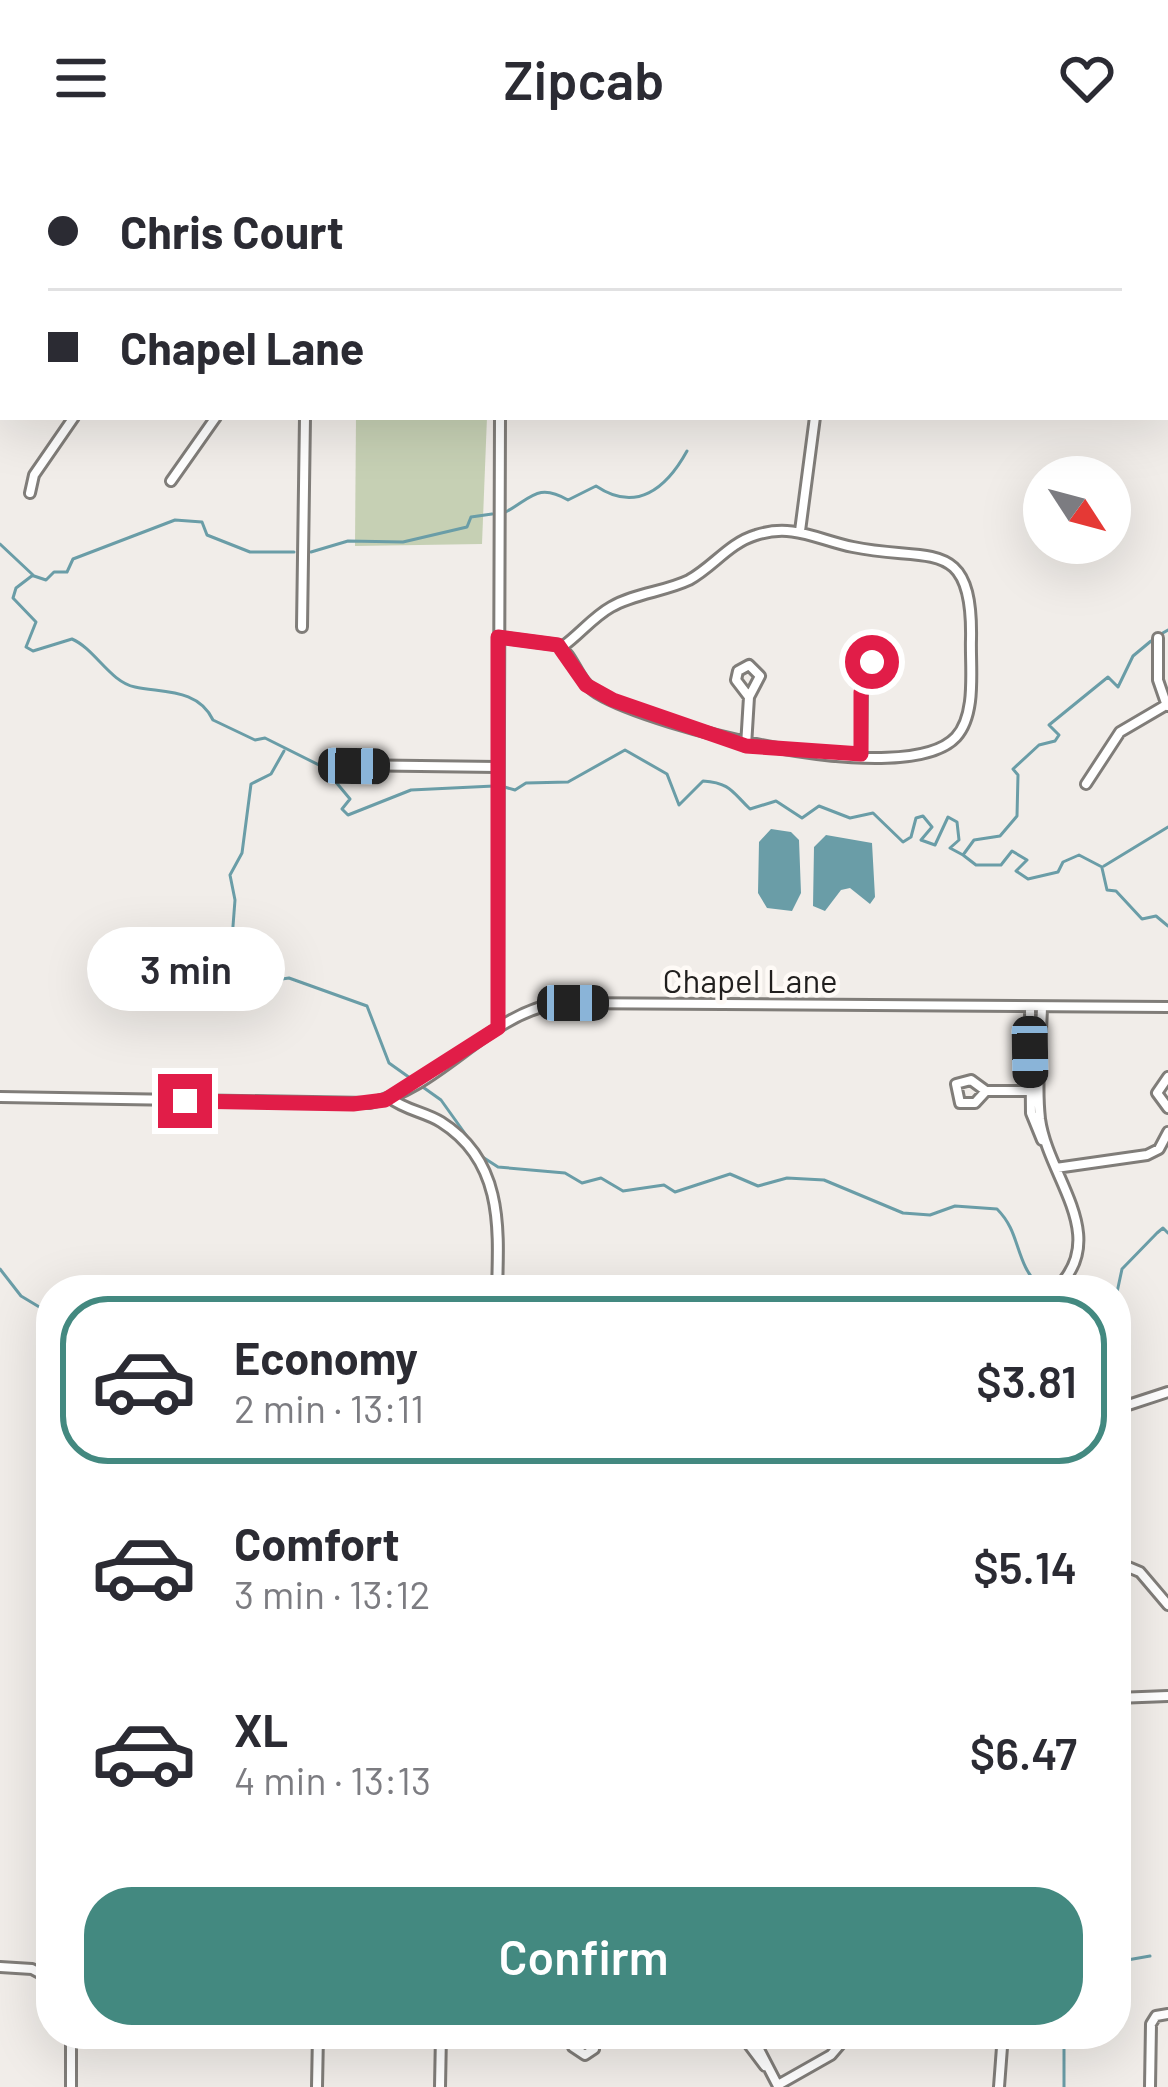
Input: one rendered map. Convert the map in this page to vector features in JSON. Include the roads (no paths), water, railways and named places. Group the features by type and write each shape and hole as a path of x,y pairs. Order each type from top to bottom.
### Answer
{"street":[{"path":"30,494 34,475 72,420"},
{"path":"171,481 214,420"},
{"path":"302,627 305,420"},
{"path":"498,1028 500,420"},
{"path":"800,531 815,420"},
{"path":"498,637 562,647 598,694 746,746 861,754 931,752 962,729 969,701 969,589 955,568 932,553 860,549 800,531 748,538 693,578 614,605 562,647"},
{"path":"1086,784 1120,732 1167,706 1158,680 1158,638"},
{"path":"861,754 862,687"},
{"path":"746,746 749,698"},
{"path":"344,765 497,767"},
{"name":"Chapel Lane","path":"0,1097 335,1104 390,1098 528,1010 557,1004 1168,1006"},
{"path":"1030,1006 1035,1091 1046,1145 1070,1196 1079,1240 1075,1266 1068,1275"},
{"path":"1035,1091 1042,1007"},
{"path":"1168,1077 1156,1093 1168,1108"},
{"path":"986,1091 1035,1091"},
{"path":"390,1098 452,1130 493,1186 499,1218 497,1275"},
{"path":"1055,1168 1147,1155 1159,1149 1168,1132"},
{"path":"1131,1404 1168,1392"},
{"path":"1131,1568 1141,1572 1168,1605"},
{"path":"1131,1697 1168,1696"},
{"path":"0,1966 36,1971"},
{"path":"1150,2087 1150,2030 1156,2016 1168,2014"},
{"path":"71,2049 71,2087"},
{"path":"317,2087 318,2049"},
{"path":"440,2087 441,2049"},
{"path":"752,2049 771,2073"},
{"path":"759,2049 778,2086 836,2049"},
{"path":"999,2087 1002,2049"}],"water":[{"path":"771,829 791,832 799,840 801,893 792,911 767,908 758,893 759,842"},
{"path":"826,835 872,843 875,897 870,904 850,888 841,890 825,911 813,906 814,847"}],"waterway":[{"path":"504,513 541,493 568,500 596,486 624,497 649,493 670,476 687,451"},
{"path":"311,552 348,541 403,542 467,527 471,517 492,514"},
{"path":"34,576 46,580 54,572 67,572 73,559 175,520 202,522 207,535 250,552 294,552"},
{"path":"0,544 33,575 16,588 13,598 36,622 26,647 33,651 72,639 126,684 189,697 213,720 255,740 265,738 327,769"},
{"path":"1161,634 1168,630"},
{"path":"501,786 515,790 526,783 568,782 625,750 667,774 679,805 703,781 712,782 730,789 750,809 776,801 802,818 819,806 850,818 873,813 903,842 911,837 916,818 923,816 932,827 921,840 935,845 948,817 957,822 959,840 950,848 963,855 974,840 1000,836 1017,816 1018,775 1013,769 1039,745 1055,741 1059,735 1049,725 1108,677 1118,687 1133,656 1151,641"},
{"path":"284,751 271,774 251,784 242,853 230,875 235,900 230,965 247,984 289,978 367,1006 389,1063 441,1100 481,1156 498,1167 565,1173 582,1183 601,1178 623,1191 664,1185 675,1192 730,1174 758,1186 787,1178 824,1180 903,1213 930,1215 955,1206 997,1209 1030,1275"},
{"path":"330,775 350,799 342,809 348,815 411,790 494,786"},
{"path":"1104,866 1168,827"},
{"path":"963,855 976,865 1001,865 1012,851 1027,860 1016,871 1028,879 1058,872 1063,862 1079,855 1102,867"},
{"path":"1102,868 1107,890 1116,891 1142,919 1156,916 1168,926"},
{"path":"1121,1275 1163,1228 1168,1233"},
{"path":"0,1269 21,1296 36,1305"},
{"path":"1131,1959 1150,1956"},
{"path":"1064,2049 1064,2087"}]}
